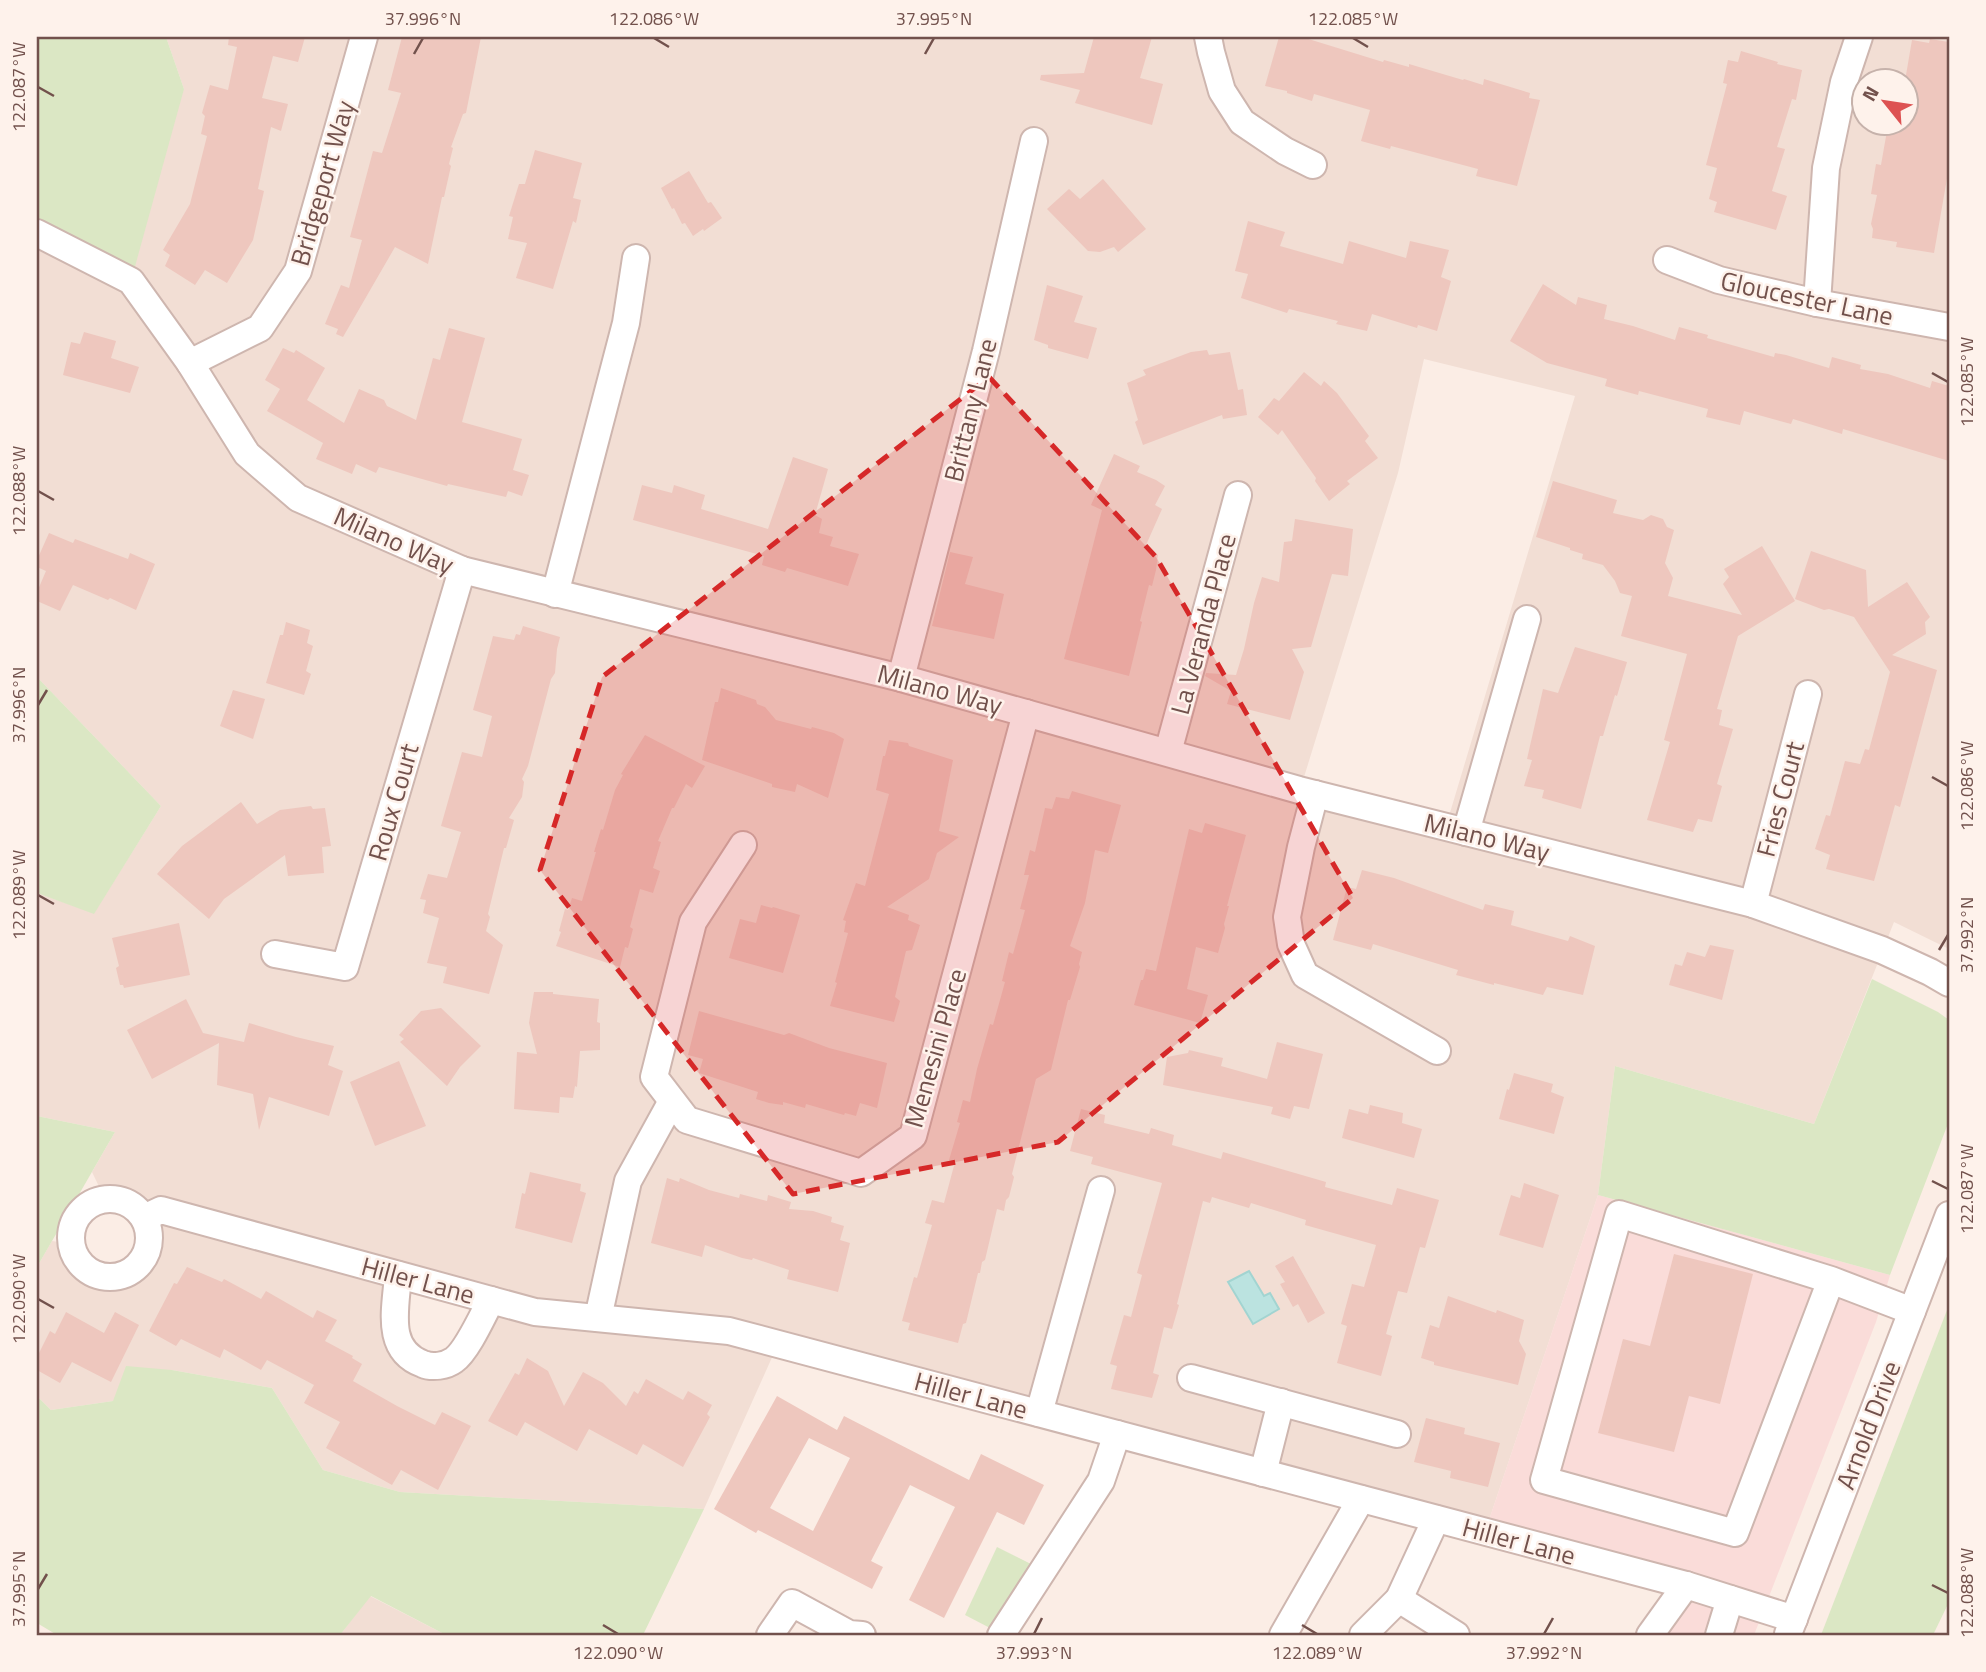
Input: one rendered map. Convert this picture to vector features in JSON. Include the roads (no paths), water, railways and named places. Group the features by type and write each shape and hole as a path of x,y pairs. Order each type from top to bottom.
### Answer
{"street":[{"name":"Bridgeport Way","path":"190,363 260,328 298,271 364,37"},
{"path":"1209,37 1222,91 1242,122 1285,151 1313,165"},
{"path":"1817,303 1826,168 1843,82 1859,37"},
{"name":"Brittany Lane","path":"901,677 986,351 1034,141"},
{"name":"Milano Way","path":"37,233 131,281 190,363 247,454 298,498 462,570 901,677 1315,793 1753,904 1882,950 1949,983"},
{"path":"555,594 626,323 636,258"},
{"name":"Gloucester Lane","path":"1667,260 1719,280 1817,303 1949,327"},
{"name":"La Veranda Place","path":"1168,752 1238,495"},
{"name":"Roux Court","path":"275,954 345,967 462,570"},
{"path":"1466,832 1527,619"},
{"name":"Fries Court","path":"1753,904 1808,694"},
{"name":"Menesini Place","path":"743,845 693,922 654,1077 687,1120 861,1173 913,1136 1026,713"},
{"path":"1315,793 1287,916 1291,944 1305,975 1437,1051"},
{"path":"598,1318 628,1181 672,1101"},
{"path":"1039,1413 1101,1190"},
{"name":"Hiller Lane","path":"144,1218 161,1210 535,1312 729,1331 1686,1586 1730,1599 1791,1627"},
{"path":"1831,1280 1735,1533 1544,1480 1619,1213 1831,1280 1912,1311"},
{"name":"Arnold Drive","path":"1791,1627 1949,1214"},
{"path":"398,1275 394,1328 398,1345 410,1359 426,1366 442,1365 455,1359 470,1339 491,1300"},
{"path":"1191,1378 1397,1434"},
{"path":"1263,1474 1281,1402"},
{"path":"1001,1635 1101,1481 1117,1434"},
{"path":"1283,1635 1361,1499"},
{"path":"1363,1635 1399,1599 1436,1519"},
{"path":"1650,1635 1686,1586"},
{"path":"1399,1599 1457,1635"},
{"path":"1719,1635 1730,1599"},
{"path":"770,1635 792,1603 849,1634 862,1635"}],"water":[{"path":"1249,1271 1264,1296 1270,1293 1279,1309 1253,1324 1228,1282"}]}
